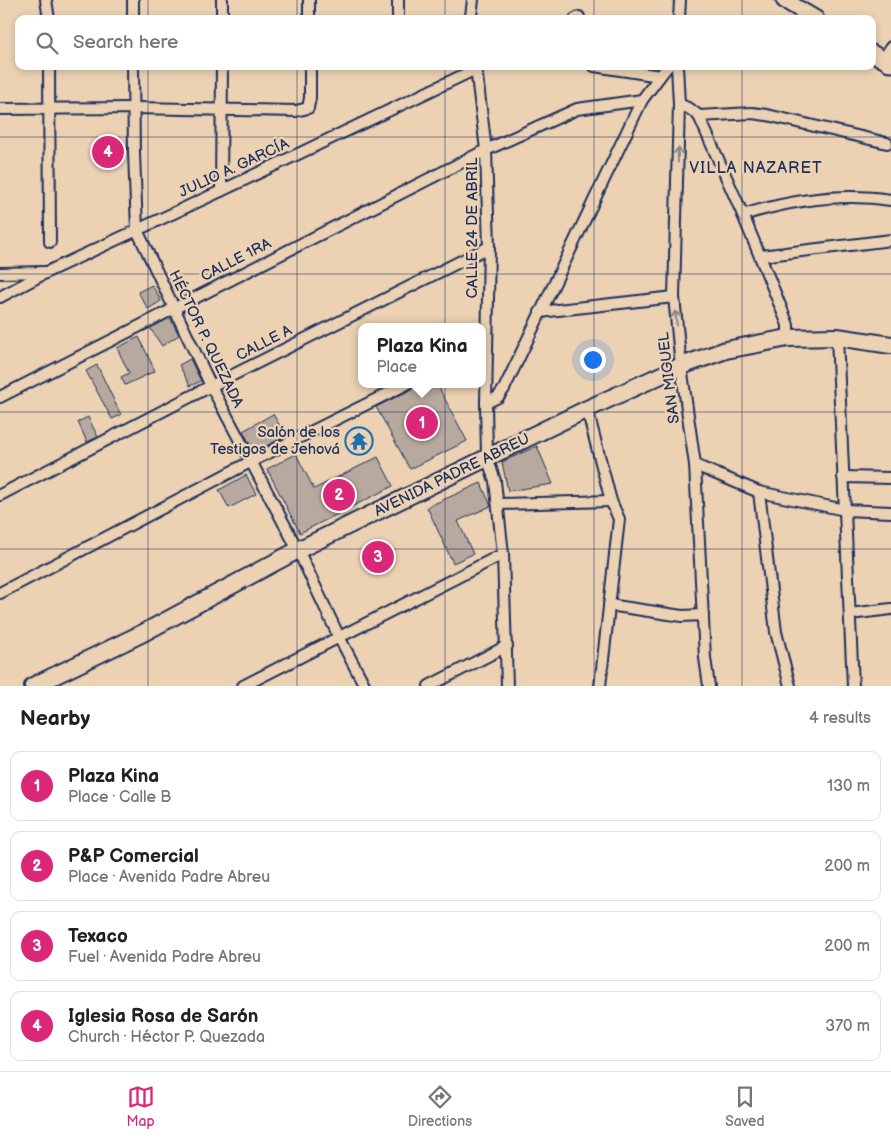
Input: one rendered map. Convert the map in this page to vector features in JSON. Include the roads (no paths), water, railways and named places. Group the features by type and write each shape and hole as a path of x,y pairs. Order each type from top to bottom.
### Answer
{"main road":[{"path":"784,0 809,15"},
{"name":"AVENIDA PADRE ABREU","path":"34,686 143,632 298,550 587,409 681,366 726,350 788,338 837,338 891,345"}],"street":[{"path":"46,0 48,15"},
{"path":"133,0 133,15"},
{"path":"222,0 222,15"},
{"path":"309,0 310,15"},
{"path":"398,0 398,15"},
{"path":"470,15 472,0"},
{"path":"679,15 680,0"},
{"path":"49,70 50,242"},
{"name":"HÉCTOR P. QUEZADA","path":"133,70 137,230 212,386 250,462 298,550 339,637 365,686"},
{"path":"221,192 222,70"},
{"path":"0,109 133,108 296,111 308,108 310,70"},
{"name":"JULIO A. GARCÍA","path":"0,297 472,70"},
{"name":"CALLE 24 DE ABRIL","path":"478,70 486,150 489,247 485,323"},
{"path":"620,70 660,76"},
{"path":"486,402 498,397 504,389 642,100 665,70"},
{"name":"SAN MIGUEL","path":"677,70 679,104 674,297 681,366 695,465 703,616 709,686"},
{"name":"CALLE 1RA","path":"0,397 486,150 577,110 642,100"},
{"path":"679,104 699,116 743,215 786,320 788,338"},
{"path":"699,116 760,114 887,143"},
{"path":"743,215 773,205 803,200 852,196 891,200"},
{"path":"760,256 891,240"},
{"name":"CALLE A","path":"0,495 489,247"},
{"path":"0,273 49,272"},
{"path":"540,312 674,297"},
{"path":"837,338 853,686"},
{"path":"0,593 250,462 399,388"},
{"name":"CALLE 24 DE ABRIL","path":"486,388 488,457 493,470 499,504 503,554 507,686"},
{"path":"587,409 611,501 619,519 600,686"},
{"path":"695,465 760,492 845,510 891,512"},
{"path":"844,477 891,478"},
{"path":"760,492 776,632 790,686"},
{"path":"499,504 611,501"},
{"path":"243,686 503,554"},
{"path":"609,605 682,616 703,616"},
{"path":"850,614 891,609"},
{"path":"429,686 507,646"}],"place":[{"name":"Iglesia Rosa de Sarón","path":"108,152"},
{"name":"Plaza Kina","path":"422,423"},
{"name":"Salón de los Testigos de Jehová","path":"359,441"},
{"name":"P&P Comercial","path":"339,495"},
{"name":"Texaco","path":"378,557"}],"district":[{"name":"VILLA NAZARET","path":"756,168"}]}
